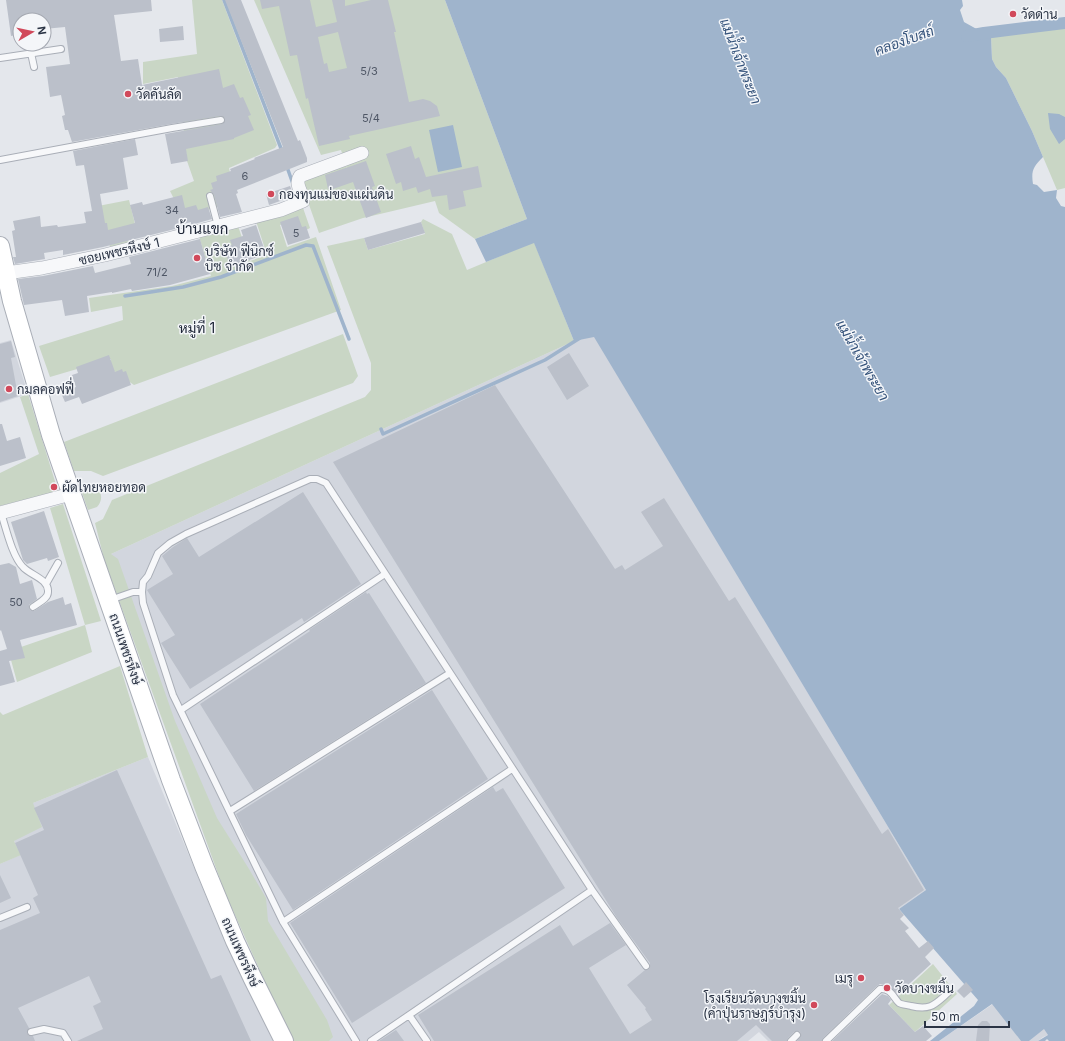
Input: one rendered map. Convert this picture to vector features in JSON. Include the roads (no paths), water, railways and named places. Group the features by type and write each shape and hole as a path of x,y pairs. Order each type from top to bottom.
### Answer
{"main road":[{"name":"ถนนเพชรหึงษ์","path":"0,246 6,273 6,301 71,494 171,780 204,866 252,977 284,1041"}],"street":[{"name":"ซอยเพชรหึงษ์ 1","path":"6,273 42,268 105,255 281,210 301,203 303,199 297,184 297,180 300,176 362,153"},
{"path":"1,513 71,494"}],"lane":[{"path":"0,58 61,49"},
{"path":"31,53 34,67"},
{"path":"0,160 221,120"},
{"path":"210,196 218,226"},
{"path":"356,1041 283,922 180,710 173,695 144,603 142,592 143,582 148,576 155,557 161,549 186,534 310,479 318,479 326,483 592,890 646,966"},
{"path":"1,513 20,564 46,584 48,594 44,600 33,607"},
{"path":"46,584 58,563"},
{"path":"180,710 385,574"},
{"path":"109,600 127,594 142,592"},
{"path":"230,811 450,673"},
{"path":"283,922 512,769"},
{"path":"371,1041 592,890"},
{"path":"0,918 27,907"},
{"path":"826,1041 880,990 885,989 889,991 900,1003 922,1009 931,1007 949,992"},
{"path":"409,1015 425,1040"},
{"path":"31,1032 44,1029 64,1033 68,1041"},
{"path":"791,1041 797,1035"}],"water":[{"name":"แม่น้ำเจ้าพระยา","path":"445,0 962,0 963,6 960,10 964,22 991,37 992,59 996,67 1006,78 1043,157 1034,169 1032,176 1033,184 1037,185 1044,192 1057,190 1056,198 1061,206 1065,207 1065,1041 1049,1041 1047,1039 1045,1041 1038,1041 1048,1035 1044,1029 1029,1041 1021,1041 992,1004 939,1041 930,1041 974,1006 978,1000 899,909 926,890 594,337 574,341 534,243 486,262 475,239 527,219"},
{"path":"1048,113 1059,114 1065,117 1065,139 1059,144 1050,129"},
{"path":"453,125 462,167 438,172 429,130"}],"waterway":[{"path":"224,0 282,151"},
{"name":"คลองโบสถ์","path":"967,36 1065,23"},
{"path":"287,167 293,184"},
{"path":"125,296 183,287 221,277 306,245 313,246 349,339"},
{"path":"381,429 383,434 545,360 580,338"}],"place":[{"name":"วัดด่าน","path":"1013,14"},
{"name":"วัดคันลัด","path":"128,94"},
{"name":"กองทุนแม่ของแผ่นดิน","path":"271,194"},
{"name":"บริษัท ฟีนิกซ์ บิซ จำกัด","path":"197,258"},
{"name":"กมลคอฟฟี่","path":"9,389"},
{"name":"ผัดไทยหอยทอด","path":"54,487"},
{"name":"เมรุ","path":"861,978"},
{"name":"วัดบางขมิ้น","path":"887,988"},
{"name":"โรงเรียนวัดบางขมิ้น (คำปุ่นราษฎร์บำรุง)","path":"814,1005"}],"district":[{"name":"บ้านแขก","path":"202,228"},
{"name":"หมู่ที่ 1","path":"197,327"}]}
